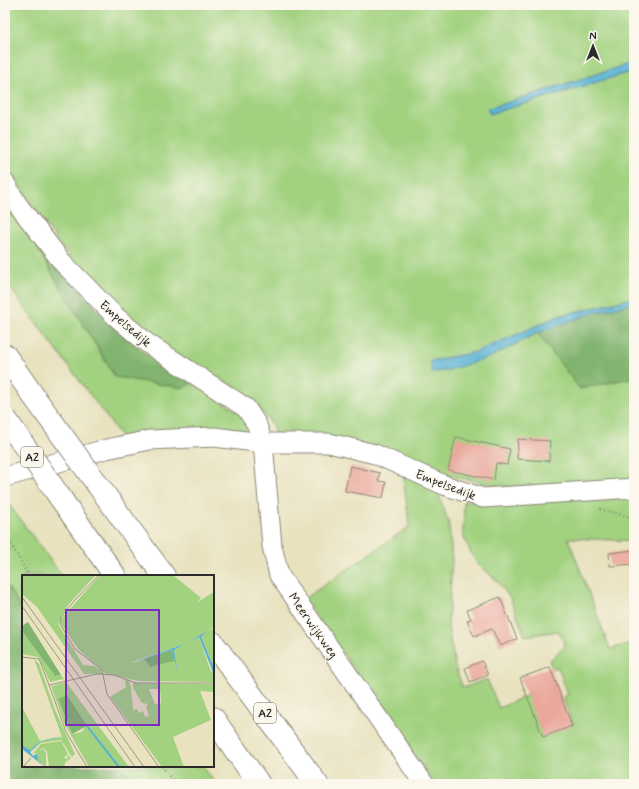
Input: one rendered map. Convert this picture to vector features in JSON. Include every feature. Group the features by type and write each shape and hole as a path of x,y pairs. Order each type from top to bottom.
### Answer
{"highway":[{"path":"5,355 163,575"},
{"name":"A2","path":"5,418 113,575"},
{"name":"A2","path":"214,643 317,784"},
{"path":"214,719 259,784"}],"street":[{"name":"Empelsedijk","path":"5,183 18,205 63,263 115,316 148,343 246,408 257,425 263,443"},
{"name":"Empelsedijk","path":"5,477 106,449 150,440 214,437 263,443 329,443 375,454 444,485 483,498 634,488"},
{"name":"Meerwijkweg","path":"263,443 272,546 279,575 424,784"}],"path":[{"path":"5,534 28,575"},
{"path":"163,767 175,784"}],"green space":[{"path":"5,5 634,5 634,62 487,109 490,114 634,71 634,298 559,316 476,352 430,361 491,357 537,333 580,389 634,377 634,483 593,487 499,486 277,439 272,425 262,411 233,386 202,367 180,358 129,317 86,275 57,241 5,164"},
{"path":"5,200 29,231 43,258 115,377 192,383 245,416 247,427 244,436 123,439 5,281"},
{"path":"29,231 111,325 154,360 192,383 182,388 115,377 43,258"},
{"path":"634,303 634,377 580,389 537,333 592,313"},
{"path":"403,473 436,487 449,524 452,561 448,626 455,667 463,688 487,679 499,708 528,695 543,736 573,725 563,697 568,695 558,667 553,669 549,661 565,646 559,631 525,636 510,598 497,581 475,561 463,536 464,501 634,497 634,541 568,538 610,649 634,642 634,784 435,784 304,599 409,527"},
{"path":"5,499 61,575 22,575 22,609 7,586 5,586"},
{"path":"5,586 7,586 22,609 22,767 123,767 133,784 11,784 5,767"},
{"path":"123,767 204,767 216,784 133,784"}],"water":[{"path":"634,62 634,71 490,114 487,109"},
{"path":"634,298 634,303 592,313 537,333 491,357 449,370 432,373 430,361 476,352 559,316"}],"building":[{"path":"456,437 510,449 507,465 496,463 494,480 448,470"},
{"path":"518,439 550,441 549,461 517,459"},
{"path":"350,466 380,473 378,481 386,482 383,498 345,491"},
{"path":"634,550 634,564 610,566 609,553"},
{"path":"500,597 517,639 500,646 492,629 474,636 467,621 471,619 467,610"},
{"path":"482,661 488,675 470,682 465,668"},
{"path":"550,667 572,726 543,737 520,678"}]}
